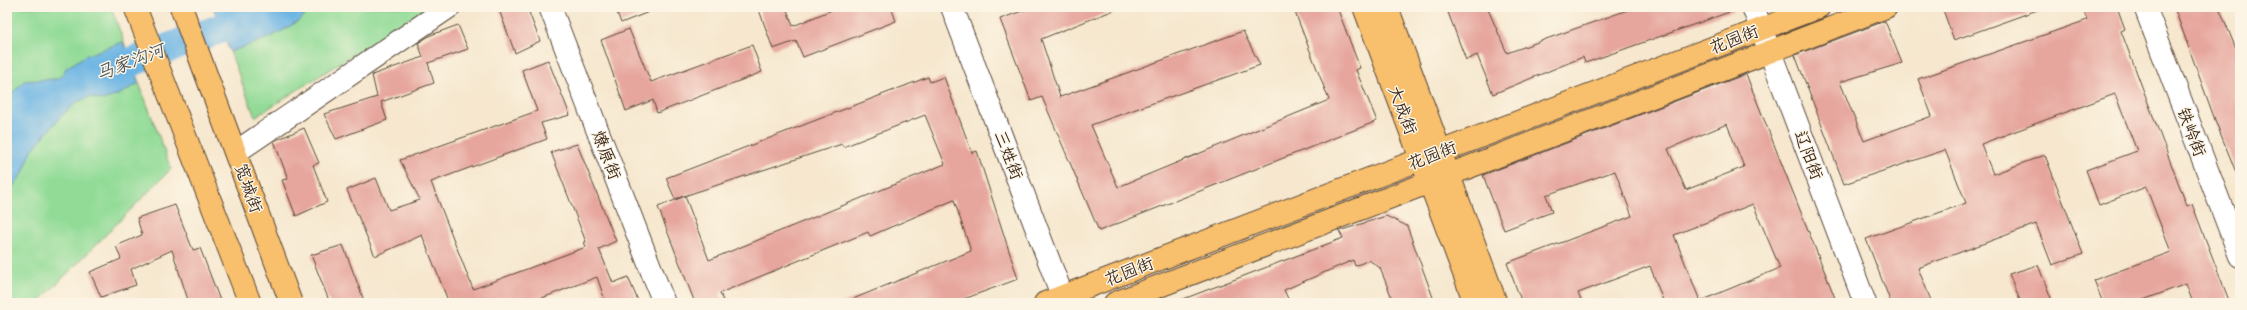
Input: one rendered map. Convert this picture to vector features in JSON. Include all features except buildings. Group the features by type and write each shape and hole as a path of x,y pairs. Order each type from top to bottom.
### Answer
{"main road":[{"path":"135,7 250,303"},
{"name":"宽城街","path":"180,7 236,152 291,303"},
{"name":"大成街","path":"1364,7 1431,156"},
{"name":"大成街","path":"1387,7 1475,303"},
{"name":"花园街","path":"1058,301 1819,7"},
{"name":"花园街","path":"1115,303 1886,7"},
{"name":"大成街","path":"1439,179 1496,303"}],"street":[{"path":"236,152 449,7"},
{"name":"燎原街","path":"550,7 664,303"},
{"name":"三姓街","path":"952,7 1058,301"},
{"name":"辽阳街","path":"1754,7 1865,303"},
{"name":"铁岭街","path":"2145,7 2240,256"}],"green space":[{"path":"13,7 111,7 171,169 38,303 7,303 7,11"},
{"path":"213,7 426,7 426,8 255,117"}],"water":[{"path":"213,7 313,7 296,23 274,35 230,52"},
{"path":"123,42 139,83 120,94 103,100 90,97 77,102 61,116 32,150 23,173 11,189 7,201 7,99 24,81 56,79 62,76 66,68 87,55"}],"waterway":[{"name":"马家沟河","path":"93,76 238,22 270,7"}]}
